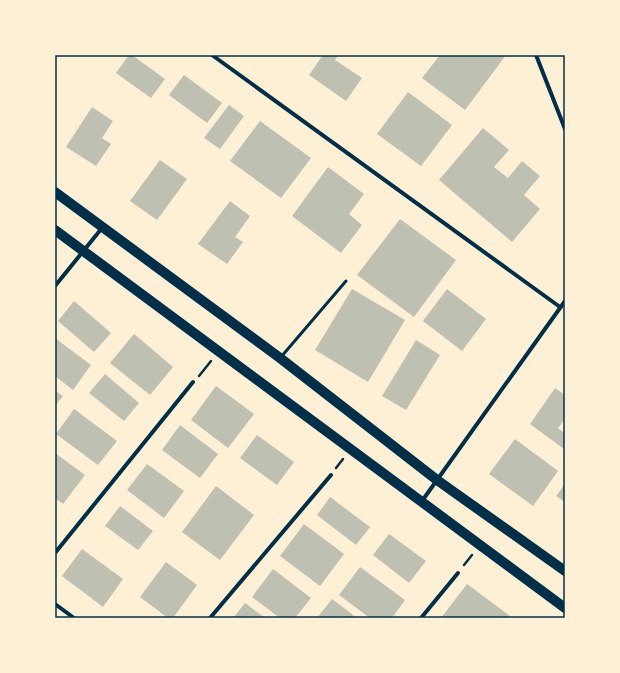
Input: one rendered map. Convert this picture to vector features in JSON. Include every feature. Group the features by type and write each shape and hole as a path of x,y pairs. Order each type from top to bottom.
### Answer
{"main road":[{"path":"55,192 280,358 437,480 565,571"},
{"path":"55,230 565,608"}],"street":[{"path":"212,55 560,307"},
{"path":"536,55 565,129"},
{"path":"55,286 102,228"},
{"path":"422,502 565,301"},
{"path":"55,553 193,382"},
{"path":"210,618 330,474"},
{"path":"421,618 458,573"},
{"path":"55,604 74,618"}],"lane":[{"path":"280,358 346,281"}],"path":[{"path":"193,382 219,351"},
{"path":"330,474 351,449"},
{"path":"458,573 480,546"}],"building":[{"path":"129,55 132,55 165,79 151,98 116,73"},
{"path":"323,55 338,55 335,60 362,78 346,101 309,75"},
{"path":"440,55 506,55 465,110 422,78"},
{"path":"184,75 222,103 207,123 169,95"},
{"path":"408,92 452,125 421,166 377,134"},
{"path":"229,105 244,116 220,149 204,138"},
{"path":"92,107 113,121 102,138 111,144 96,166 66,147"},
{"path":"260,121 311,158 281,198 230,161"},
{"path":"483,128 509,150 494,167 508,178 522,161 540,176 524,195 540,209 512,242 439,180"},
{"path":"160,160 187,179 157,220 130,201"},
{"path":"328,167 364,194 349,214 362,225 341,253 292,216"},
{"path":"230,201 250,216 235,237 243,242 227,264 198,244"},
{"path":"400,219 456,260 414,317 357,275"},
{"path":"352,289 405,320 368,382 315,350"},
{"path":"447,289 486,319 462,351 423,321"},
{"path":"74,301 111,333 94,352 58,321"},
{"path":"134,334 173,367 150,395 110,363"},
{"path":"55,338 91,365 73,390 55,376"},
{"path":"416,340 440,355 406,410 382,396"},
{"path":"105,374 139,403 124,421 89,393"},
{"path":"216,386 254,414 228,448 191,420"},
{"path":"555,388 565,395 565,419 558,428 565,434 564,449 530,424"},
{"path":"55,391 63,396 55,406"},
{"path":"74,409 117,441 98,465 56,434"},
{"path":"180,425 218,454 200,478 162,450"},
{"path":"257,435 294,462 277,485 240,458"},
{"path":"515,439 558,471 533,506 489,474"},
{"path":"55,453 85,475 63,504 55,498"},
{"path":"147,464 184,491 164,518 127,490"},
{"path":"565,484 565,502 556,496"},
{"path":"216,486 254,515 220,560 182,532"},
{"path":"330,497 370,527 356,545 317,515"},
{"path":"120,506 153,531 138,550 105,526"},
{"path":"304,524 344,554 320,586 280,556"},
{"path":"389,534 426,561 409,583 373,555"},
{"path":"82,549 123,579 103,607 62,576"},
{"path":"166,562 197,585 173,618 168,618 140,597"},
{"path":"360,567 405,600 392,618 370,618 339,595"},
{"path":"273,569 311,598 295,618 280,618 252,597"},
{"path":"467,584 510,616 509,618 441,618"},
{"path":"332,599 357,618 317,618"},
{"path":"245,603 265,618 233,618"}]}
